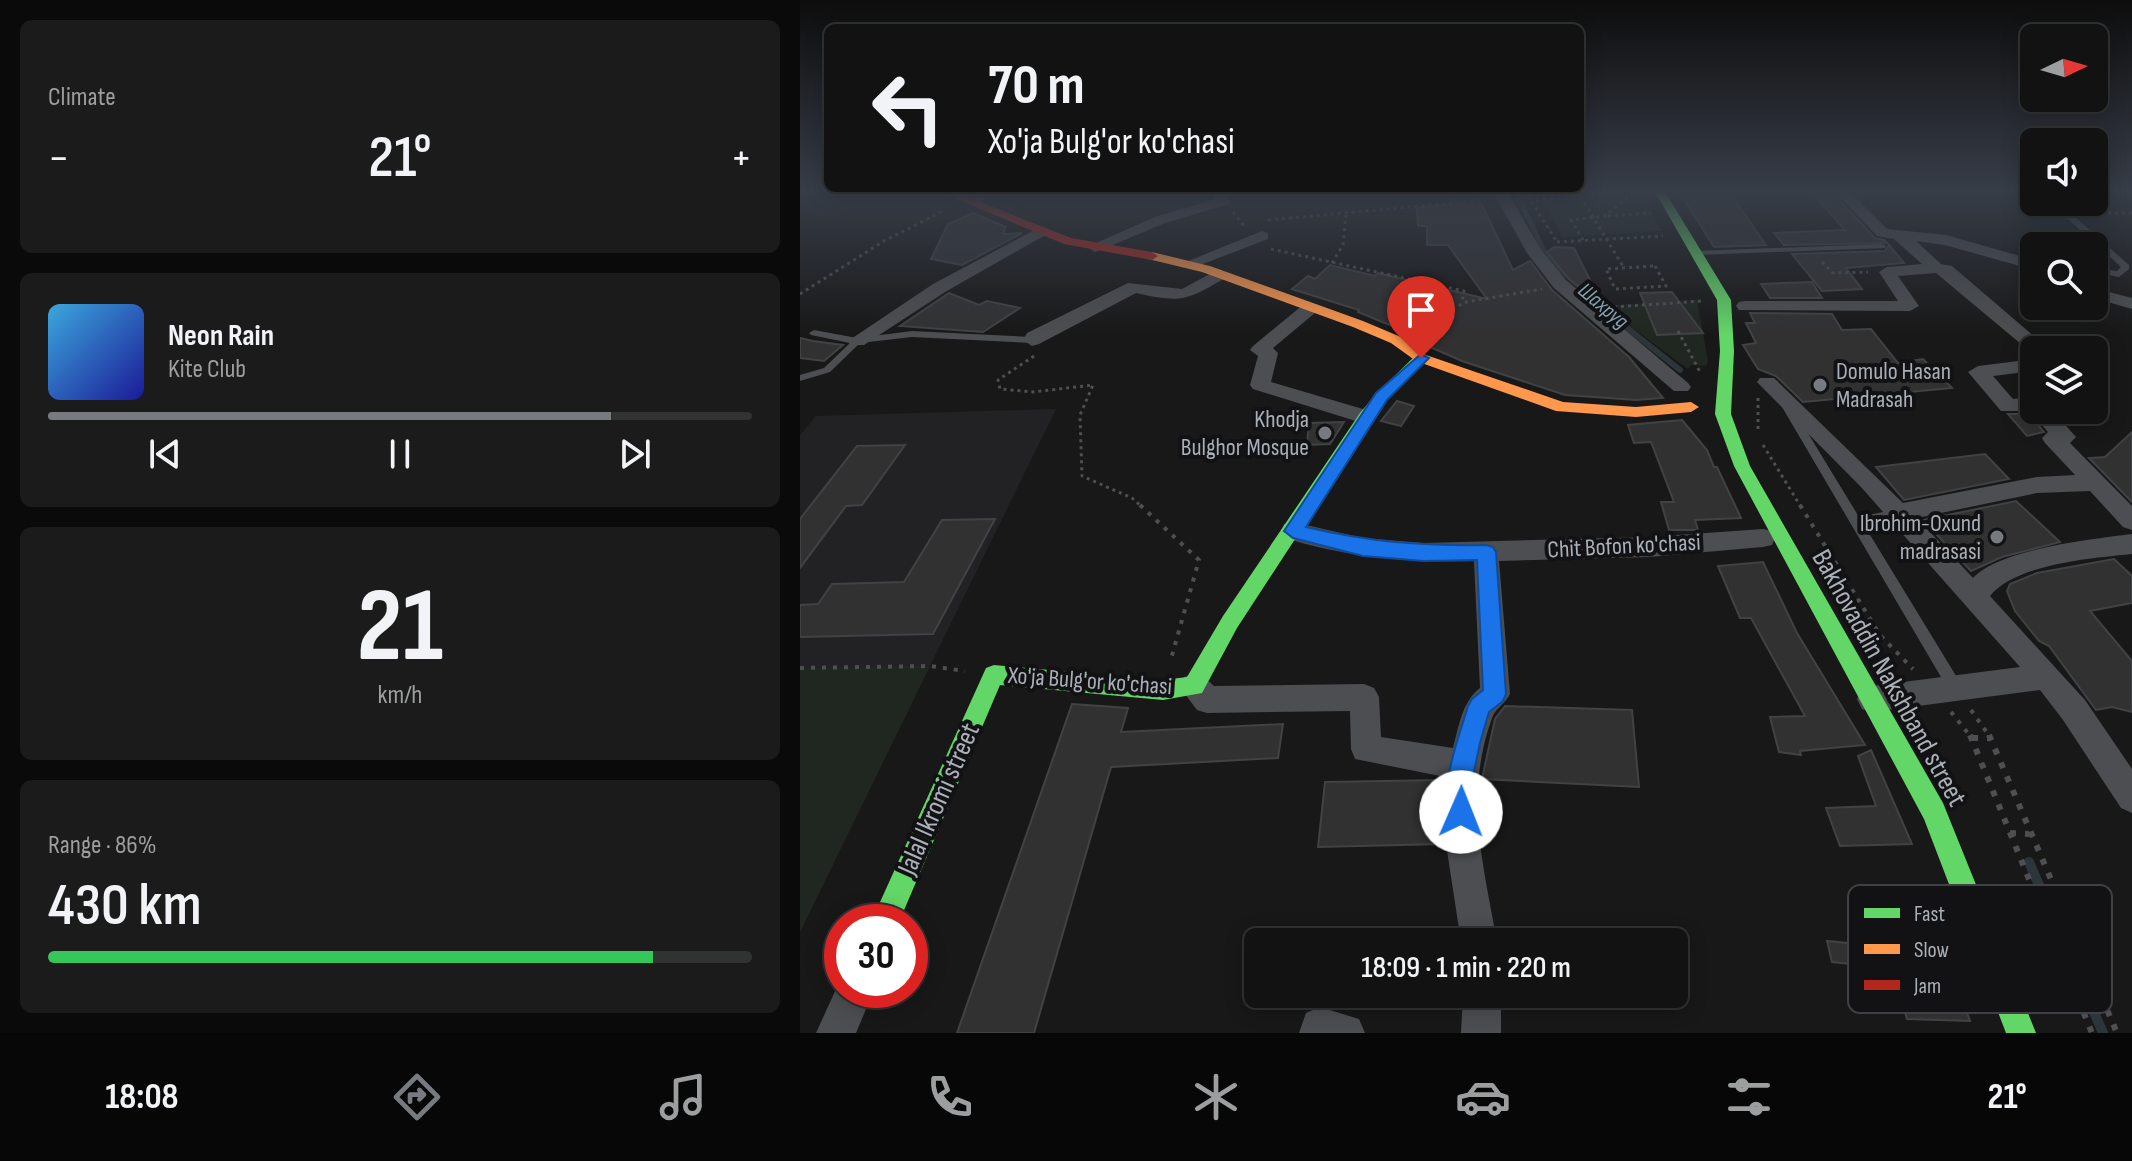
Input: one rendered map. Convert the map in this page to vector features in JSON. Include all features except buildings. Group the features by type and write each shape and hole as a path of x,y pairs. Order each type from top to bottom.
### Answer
{"street":[{"path":"857,341 939,288 1029,238"},
{"path":"1066,238 1095,247 1109,246 1189,264 1219,274 1396,340 1421,358 1561,407 1636,412 1691,407"},
{"path":"1095,247 1116,238"},
{"path":"1189,264 1238,238"},
{"path":"1526,238 1560,284 1681,387"},
{"name":"Bakhovaddin Nakshband street","path":"1687,238 1724,300 1727,351 1723,414 1742,466 1828,626 1934,812 1964,885"},
{"path":"1903,238 1936,268"},
{"path":"1924,238 1983,248 2020,260"},
{"path":"1745,306 1910,306 1887,272 1936,268 1946,270 2024,336"},
{"path":"1032,340 1134,287 1165,294 1186,294 1219,274"},
{"path":"2108,297 2132,304"},
{"path":"1310,308 1260,350 1268,353 1260,385 1366,417"},
{"name":"Xo'ja Bulg'or ko'chasi","path":"994,675 1163,690 1194,686 1230,622 1366,417 1381,397 1421,358"},
{"path":"2020,367 1978,372 2008,406 2020,405"},
{"path":"1773,388 1898,513 2046,676 2074,710 2132,797"},
{"path":"2053,424 2065,437 2053,438 2132,521"},
{"path":"1898,513 2037,485 2093,483"},
{"path":"1293,531 1363,548 1424,553 1486,552 1495,694 1480,706 1460,781 1463,844 1477,928"},
{"name":"Chit Bofon ko'chasi","path":"1486,552 1649,547 1763,538"},
{"path":"1974,596 1990,578 2015,568 2090,548 2132,544"},
{"name":"Jalal Ikromi street","path":"893,904 994,675"},
{"path":"1872,699 2046,676"},
{"path":"1194,686 1207,700 1364,697 1366,749 1464,765"},
{"path":"836,1033 847,1008"},
{"path":"1481,1033 1482,1008"},
{"name":"Bakhovaddin Nakshband street","path":"2014,1013 2021,1033"},
{"path":"1319,1033 1320,1027 1345,1033"}],"lane":[{"path":"2095,238 2128,270 2119,274 2108,272"},
{"path":"1695,253 1882,246"},
{"path":"814,333 857,341 912,334 1032,340"},
{"path":"800,378 827,370 857,341"},
{"path":"1773,388 1956,689"},
{"path":"1856,522 1898,513"}],"path":[{"path":"800,294 890,238"},
{"path":"1265,238 1272,251 1464,291 1462,303"},
{"path":"1332,263 1344,238"},
{"path":"1554,238 1557,242"},
{"path":"1549,243 1634,238"},
{"path":"1606,240 1624,268"},
{"path":"1820,261 1833,273 1887,272"},
{"path":"1655,266 1666,286 1615,289 1606,269 1624,268 1655,266"},
{"path":"1396,340 1462,303 1511,296 1560,284"},
{"path":"1604,308 1704,301"},
{"path":"1678,331 1700,372"},
{"path":"1032,340 1041,351 998,380 1000,389 1033,392 1093,385 1080,415 1082,476 1132,498 1199,560 1163,690"},
{"path":"800,668 930,666"},
{"path":"1956,689 1991,738 2052,885"},
{"path":"1972,738 1991,738"},
{"path":"2010,833 2029,834"},
{"path":"2108,1013 2117,1033"}],"shaded area":[{"path":"1697,300 1708,361 1706,366 1691,365 1688,369 1603,306"},
{"path":"1056,409 800,932 800,435 816,416"},
{"path":"930,666 800,932 800,668"}],"waterway":[{"name":"Шахруд","path":"1538,238 1555,265 1628,329"},
{"name":"Шахруд","path":"1626,327 1680,370"},
{"path":"2029,862 2039,885"},
{"path":"2094,1013 2103,1033"}],"traffic: fast":[{"path":"1687,238 1724,300 1727,351 1723,414 1742,466 1934,812 1963,885"},
{"path":"893,904 994,675 1163,690 1194,686 1230,622 1366,417 1381,397 1421,358"},
{"path":"2013,1013 2021,1033"}],"traffic: slow":[{"path":"1152,256 1206,269 1358,324 1396,340 1421,358 1561,407 1636,412 1691,407"}],"traffic: jam":[{"path":"1061,238 1152,256"}],"place":[{"name":"Domulo Hasan Madrasah","path":"1820,385"},
{"name":"Khodja Bulghor Mosque","path":"1325,433"},
{"name":"Ibrohim-Oxund madrasasi","path":"1997,537"}],"route":[{"path":"1421,358 1381,397 1366,417 1293,531 1363,548 1424,553 1486,552 1495,694 1480,706 1469,743 1460,781 1461,812"}]}
